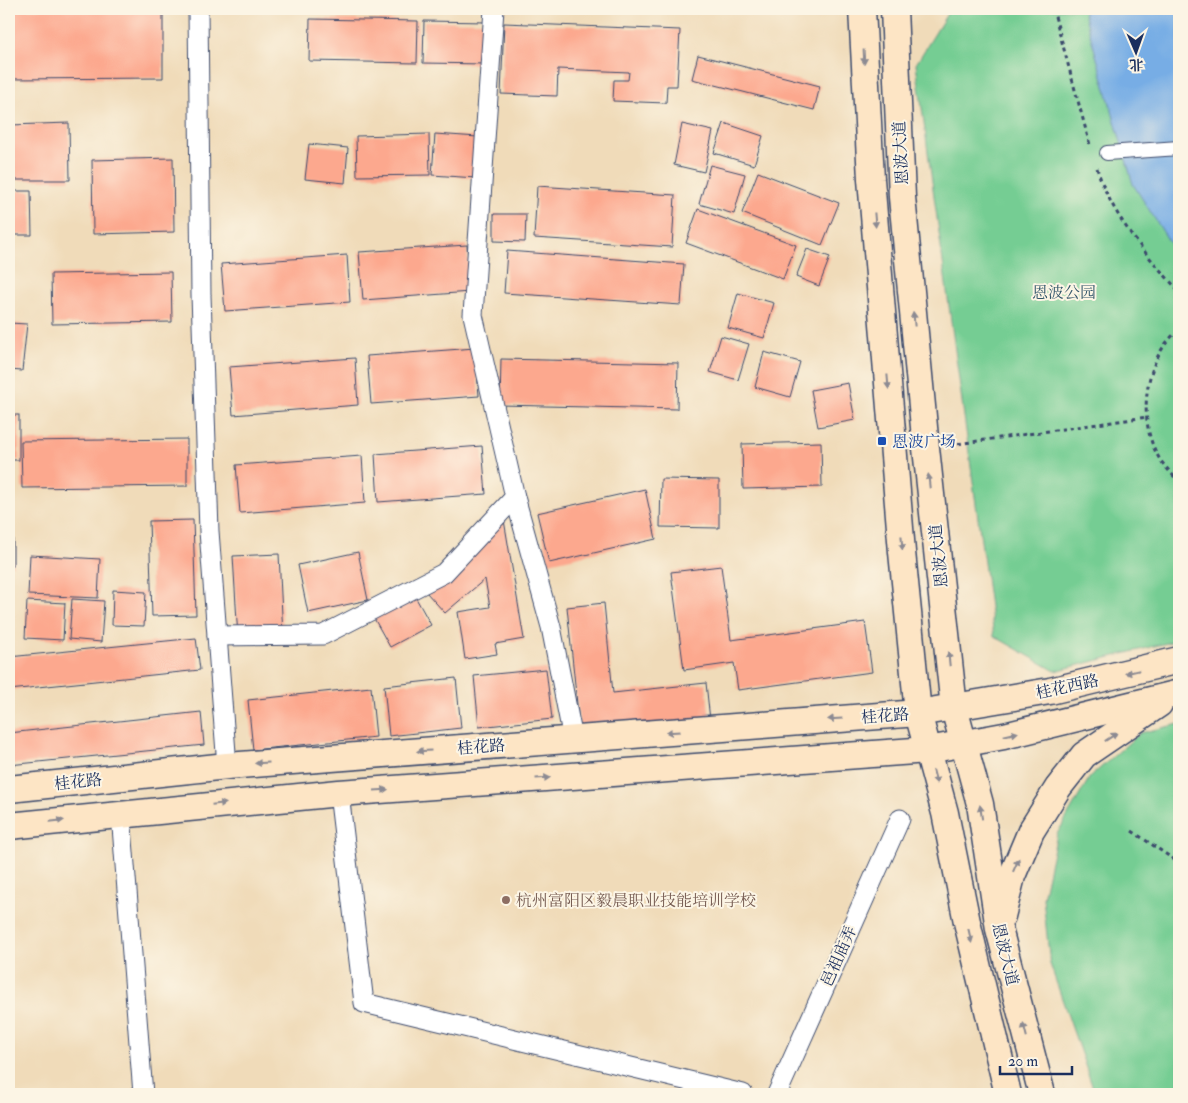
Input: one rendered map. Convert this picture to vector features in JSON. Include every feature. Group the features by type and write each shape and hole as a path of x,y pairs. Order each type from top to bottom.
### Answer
{"main road":[{"name":"恩波大道","path":"862,9 872,189 902,552 918,713 945,813 967,922 1008,1094"},
{"name":"恩波大道","path":"894,9 902,197 926,448 954,708 980,804 999,929 1042,1094"},
{"name":"桂花西路","path":"954,708 1050,691 1179,660"},
{"name":"桂花西路","path":"9,826 339,793 928,750 964,744 1176,694"},
{"path":"999,929 1012,876 1031,831 1058,788 1084,755 1176,694"},
{"name":"桂花路","path":"9,789 227,766 918,713 954,708"}],"street":[{"path":"198,9 200,295 210,531 227,766"},
{"path":"494,9 473,315 515,497 551,627 573,739"},
{"path":"1106,154 1179,148"},
{"path":"217,636 323,635 444,573 515,497"},
{"path":"339,793 364,1003 743,1094"},
{"path":"121,814 143,1094"},
{"name":"邑祖庙弄","path":"777,1094 900,818"}],"path":[{"path":"1179,330 1173,334 1155,362 1146,395 1148,429 1161,460 1179,482"},
{"path":"926,448 1147,417"},
{"path":"1132,831 1179,863"}],"green space":[{"name":"恩波公园","path":"950,9 1083,9 1133,184 1179,257 1179,640 1055,671 994,636 916,64"},
{"path":"1179,724 1179,1094 1095,1094 1050,964 1043,898 1057,834 1090,777 1140,733"}],"water":[{"path":"1083,9 1179,9 1179,257 1133,184"}],"building":[{"path":"9,9 163,9 163,78 9,79"},
{"path":"310,19 418,21 417,63 309,61"},
{"path":"424,21 487,22 486,64 423,63"},
{"path":"504,23 680,30 677,86 667,86 666,103 613,101 614,80 628,80 629,72 558,69 557,96 501,94"},
{"path":"698,55 820,86 814,110 692,79"},
{"path":"69,123 70,180 12,180 10,125"},
{"path":"724,123 763,136 754,165 714,153"},
{"path":"682,124 713,131 704,172 674,165"},
{"path":"429,134 430,175 357,176 356,136"},
{"path":"435,134 478,137 476,178 432,175"},
{"path":"309,144 348,148 345,183 305,179"},
{"path":"173,158 174,232 93,234 92,160"},
{"path":"710,165 745,174 734,214 699,204"},
{"path":"758,172 839,203 822,245 742,213"},
{"path":"537,186 675,195 672,247 534,238"},
{"path":"9,191 31,191 32,235 9,235"},
{"path":"698,209 796,245 783,279 686,243"},
{"path":"494,214 526,214 525,242 494,241"},
{"path":"467,245 470,292 363,300 359,252"},
{"path":"807,249 830,257 819,286 796,277"},
{"path":"507,251 684,264 681,305 504,293"},
{"path":"347,255 350,302 225,311 221,264"},
{"path":"171,272 172,322 52,324 51,274"},
{"path":"738,293 774,303 764,338 728,328"},
{"path":"9,323 27,324 22,371 9,370"},
{"path":"721,336 749,344 738,380 710,372"},
{"path":"475,348 479,396 371,404 367,356"},
{"path":"764,352 800,362 790,397 755,387"},
{"path":"355,358 358,405 233,415 229,367"},
{"path":"501,359 678,363 677,409 500,405"},
{"path":"848,383 855,420 818,427 811,390"},
{"path":"9,415 19,415 19,460 9,460"},
{"path":"187,439 187,486 22,488 21,441"},
{"path":"821,442 822,487 743,489 742,444"},
{"path":"482,446 486,494 378,502 375,454"},
{"path":"362,456 365,503 240,513 236,465"},
{"path":"661,479 719,480 719,528 660,527"},
{"path":"645,489 656,539 549,563 537,513"},
{"path":"503,514 524,639 495,644 497,654 465,659 458,612 490,607 485,579 445,613 426,592"},
{"path":"9,520 13,520 13,566 9,566"},
{"path":"193,520 196,615 152,616 149,521"},
{"path":"358,552 368,600 308,613 298,565"},
{"path":"279,554 283,636 238,638 233,556"},
{"path":"30,555 100,559 98,598 28,595"},
{"path":"721,566 731,640 865,622 872,672 738,690 734,663 684,670 671,572"},
{"path":"113,590 146,592 144,626 112,625"},
{"path":"412,591 431,625 390,647 371,613"},
{"path":"72,599 104,601 101,642 69,639"},
{"path":"27,601 65,603 63,640 25,638"},
{"path":"604,603 613,693 706,683 710,720 580,733 567,607"},
{"path":"196,638 200,670 9,690 9,657"},
{"path":"546,669 552,719 479,727 474,676"},
{"path":"456,678 461,728 389,736 384,686"},
{"path":"371,687 376,737 253,750 248,700"},
{"path":"201,712 204,745 9,765 9,733"}],"place":[{"name":"恩波广场","path":"882,441"},
{"name":"杭州富阳区毅晨职业技能培训学校","path":"506,900"}]}
